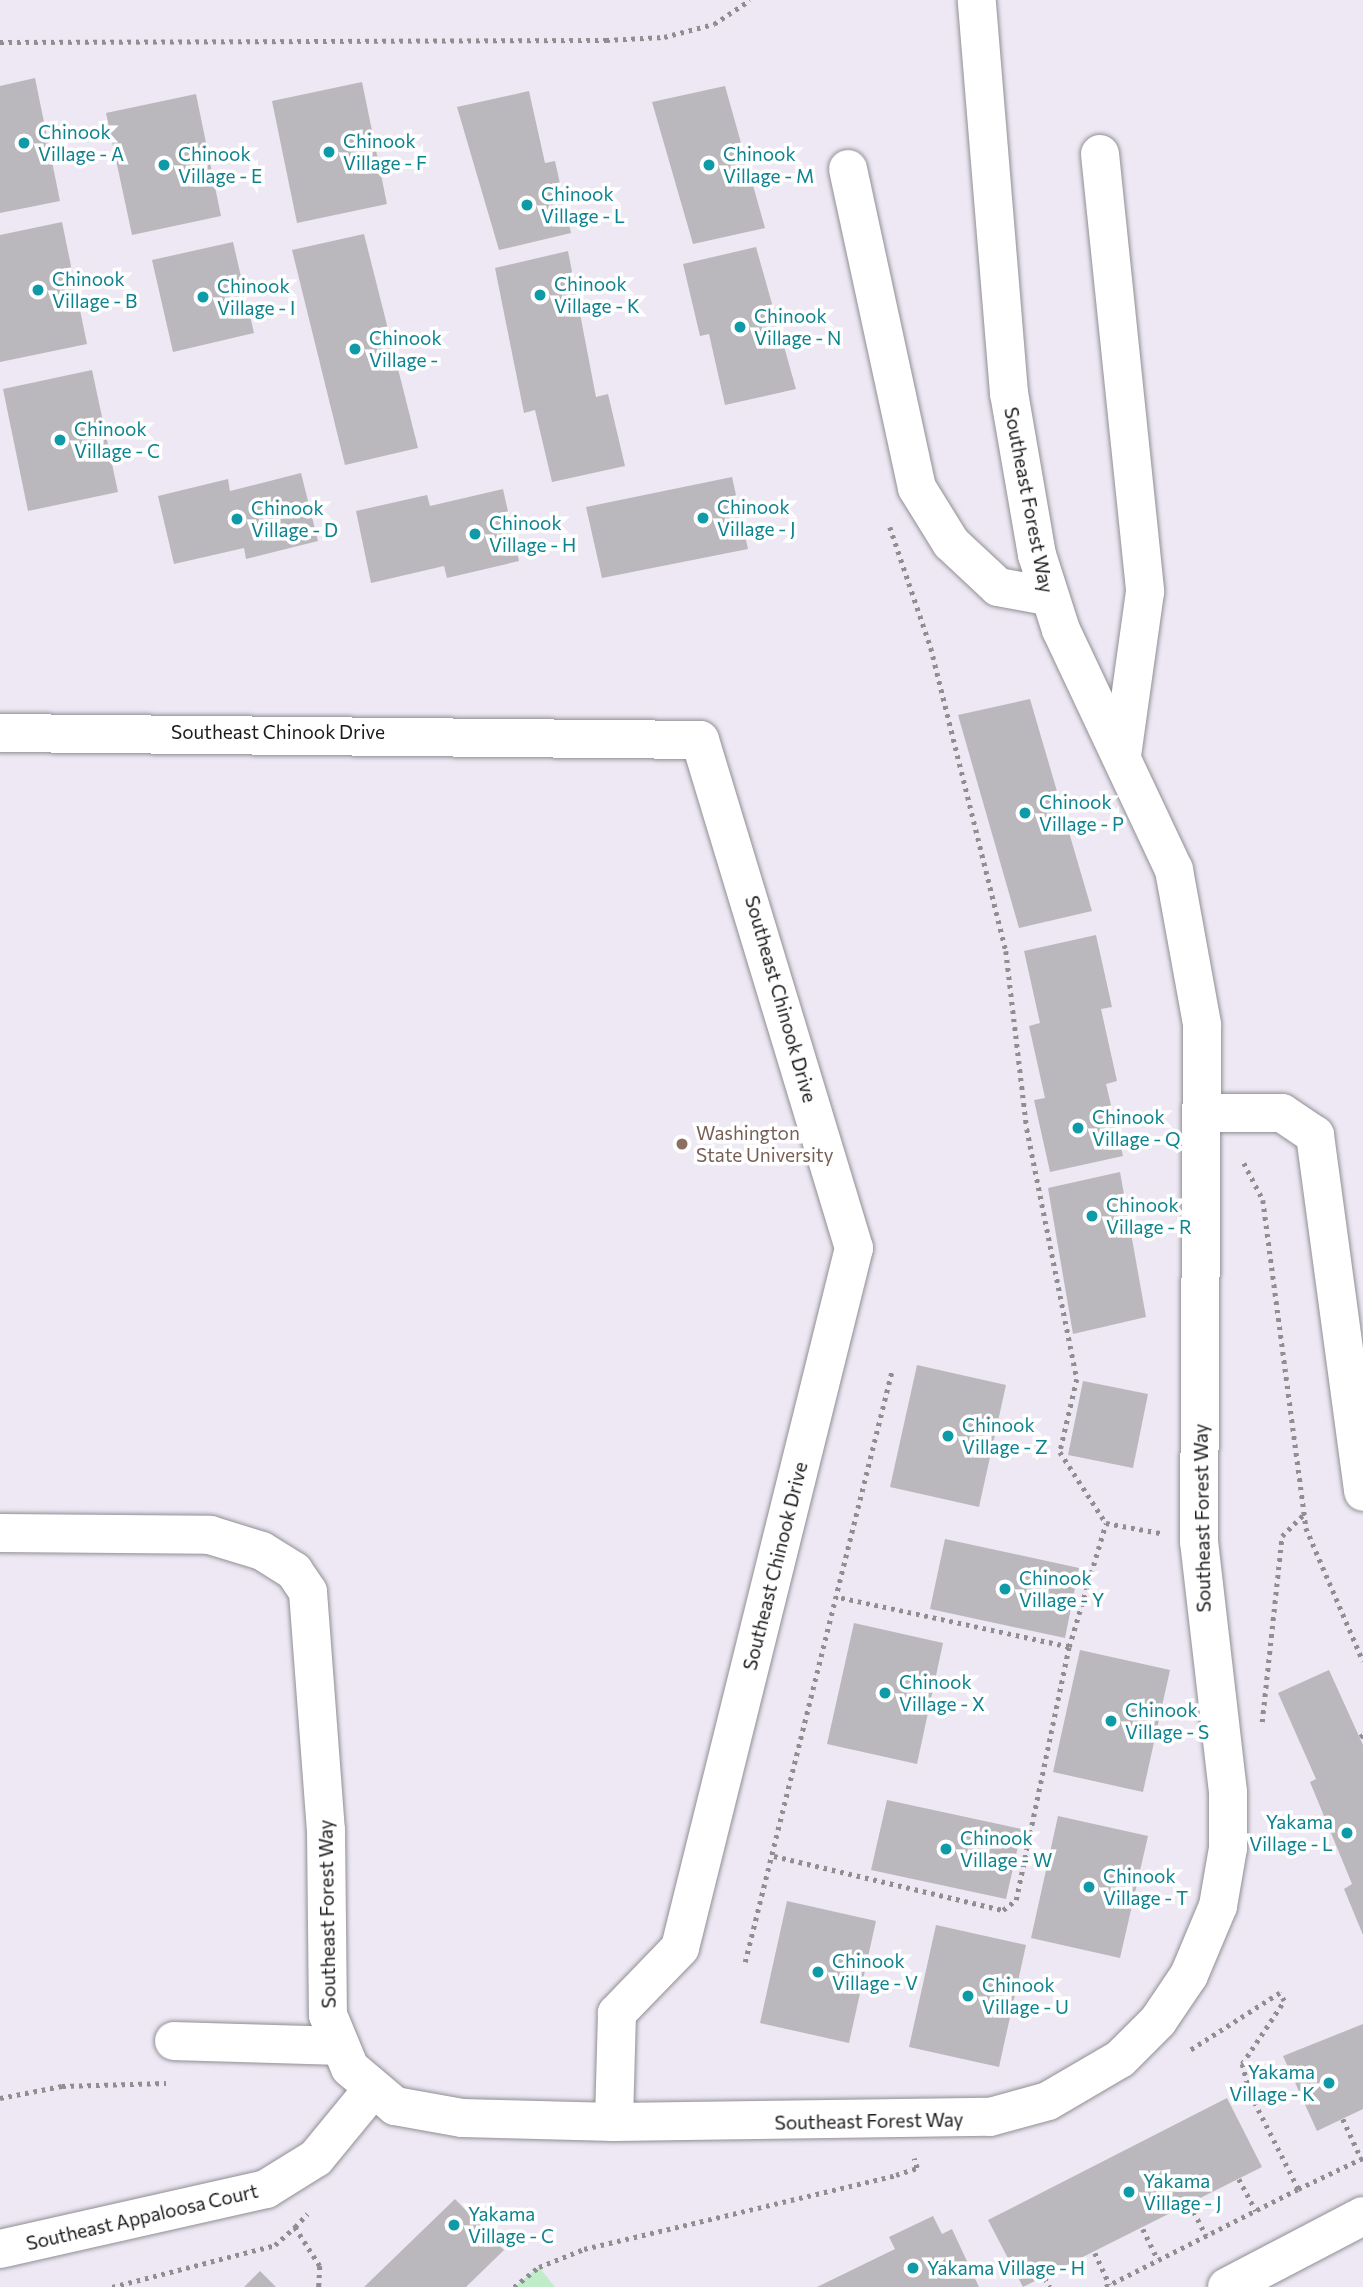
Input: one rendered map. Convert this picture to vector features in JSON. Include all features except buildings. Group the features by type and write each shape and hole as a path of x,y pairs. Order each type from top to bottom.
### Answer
{"street":[{"name":"Southeast Forest Way","path":"0,1533 210,1535 262,1551 294,1571 308,1592 326,1830 328,2015 340,2046 371,2091 422,2115 614,2122 990,2117 1048,2101 1120,2059 1158,2021 1189,1975 1218,1906 1228,1847 1227,1792 1199,1541 1202,1024 1191,942 1174,870 1047,596 1009,393 977,0"},
{"path":"1100,154 1145,592 1122,756"},
{"path":"848,169 917,488 951,543 998,587 1047,596"},
{"name":"Southeast Chinook Drive","path":"0,733 700,740 854,1248 680,1948 617,2013 614,2122"},
{"path":"1202,1113 1282,1113 1315,1135 1363,1492"},
{"path":"174,2041 340,2046"},
{"name":"Southeast Appaloosa Court","path":"0,2249 266,2189 316,2158 371,2091"},
{"path":"1227,2287 1363,2216"}],"path":[{"path":"0,41 606,40 663,37 714,24 750,0"},
{"path":"887,519 931,648 1006,951 1027,1129 1077,1379 1060,1452 1106,1523 1199,1541"},
{"path":"1237,1151 1263,1200 1306,1528 1363,1661"},
{"path":"745,1962 774,1856 892,1370"},
{"path":"774,1856 1003,1910 1016,1900 1069,1647 1106,1523"},
{"path":"836,1597 1069,1647"},
{"path":"0,2098 62,2086 183,2083"},
{"path":"1298,2189 1362,2158 1343,2119"},
{"path":"514,2287 539,2267 584,2249 763,2211 916,2168 912,2152 901,2152"},
{"path":"1239,2179 1256,2211"},
{"path":"112,2287 275,2245 317,2203"},
{"path":"1191,2204 1206,2235"},
{"path":"295,2227 320,2266 319,2287"},
{"path":"1143,2229 1158,2260"},
{"path":"1095,2253 1110,2285"},
{"path":"1045,2278 1050,2287"}],"shaded area":[{"name":"Washington State University","path":"0,0 1363,0 1363,2287 0,2287"}],"green space":[{"path":"539,2267 555,2287 514,2287"}],"place":[{"name":"Chinook Village - A","path":"24,143"},
{"name":"Chinook Village - F","path":"329,152"},
{"name":"Chinook Village - E","path":"164,165"},
{"name":"Chinook Village - M","path":"709,165"},
{"name":"Chinook Village - L","path":"527,205"},
{"name":"Chinook Village - B","path":"38,290"},
{"name":"Chinook Village - K","path":"540,295"},
{"name":"Chinook Village - I","path":"203,297"},
{"name":"Chinook Village - N","path":"740,327"},
{"name":"Chinook Village -","path":"355,349"},
{"name":"Chinook Village - C","path":"60,440"},
{"name":"Chinook Village - J","path":"703,518"},
{"name":"Chinook Village - D","path":"237,519"},
{"name":"Chinook Village - H","path":"475,534"},
{"name":"Chinook Village - P","path":"1025,813"},
{"name":"Chinook Village - Q","path":"1078,1128"},
{"name":"Washington State University","path":"682,1144"},
{"name":"Chinook Village - R","path":"1092,1216"},
{"name":"Chinook Village - Z","path":"948,1436"},
{"name":"Chinook Village - Y","path":"1005,1589"},
{"name":"Chinook Village - X","path":"885,1693"},
{"name":"Chinook Village - S","path":"1111,1721"},
{"name":"Yakama Village - L","path":"1347,1833"},
{"name":"Chinook Village - W","path":"946,1849"},
{"name":"Chinook Village - T","path":"1089,1887"},
{"name":"Chinook Village - V","path":"818,1972"},
{"name":"Chinook Village - U","path":"968,1996"},
{"name":"Yakama Village - K","path":"1329,2083"},
{"name":"Yakama Village - J","path":"1129,2192"},
{"name":"Yakama Village - C","path":"454,2225"},
{"name":"Yakama Village - H","path":"913,2268"}]}
